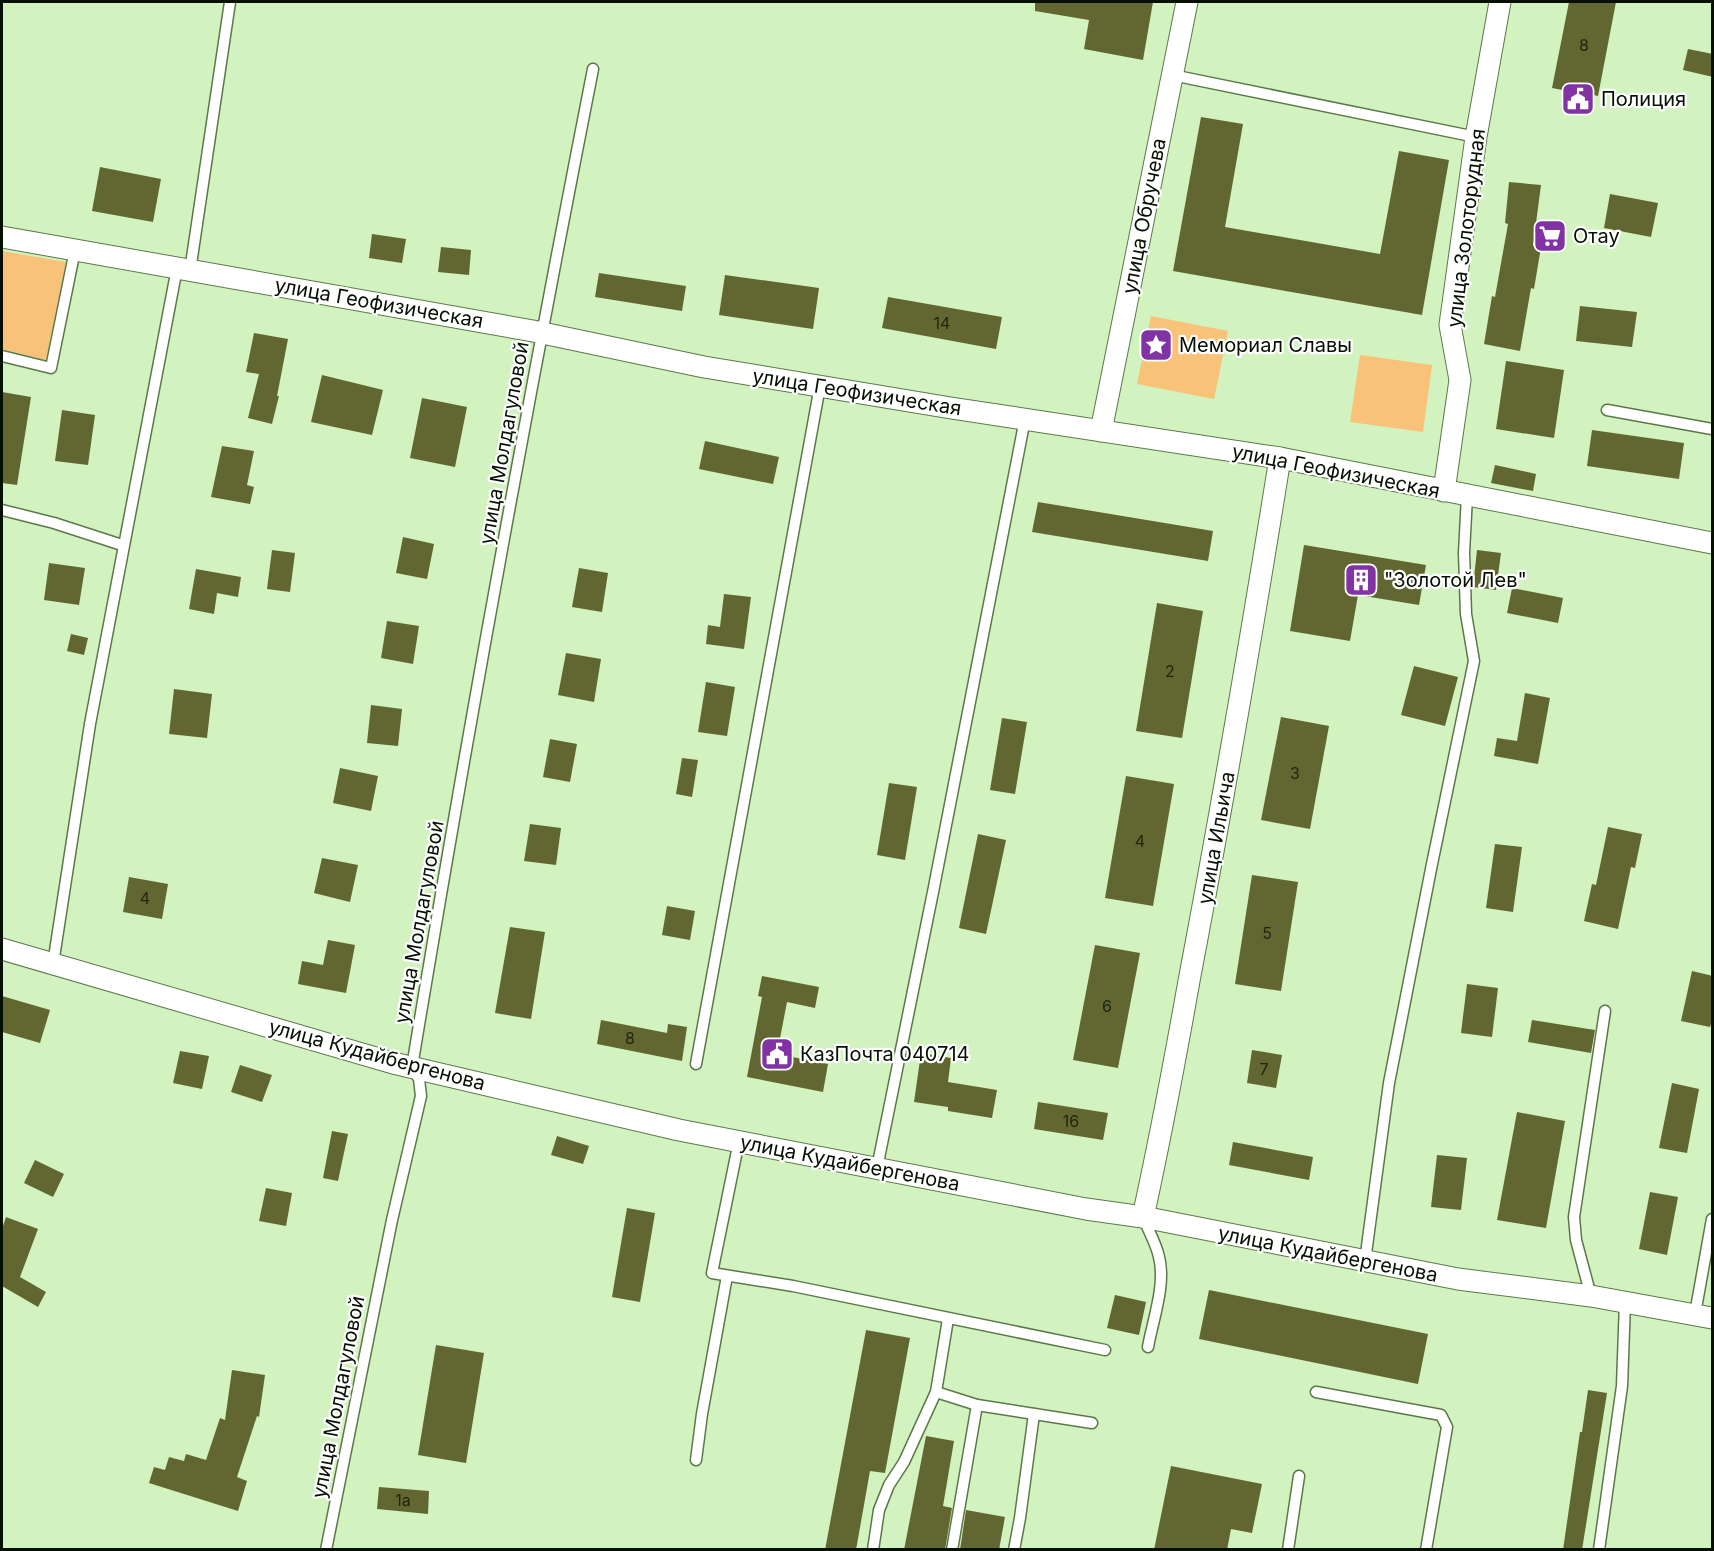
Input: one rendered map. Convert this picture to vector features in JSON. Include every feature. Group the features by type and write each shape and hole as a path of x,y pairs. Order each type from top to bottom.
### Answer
{"street":[{"name":"улица Обручева","path":"1101,431 1187,2"},
{"name":"улица Золоторудная","path":"1444,491 1460,380 1450,325 1476,137 1500,2"},
{"name":"улица Геофизическая","path":"2,237 543,333 704,367 1280,458 1713,543"},
{"name":"улица Ильича","path":"1143,1217 1203,907 1248,657 1280,458"},
{"name":"улица Кудайбергенова","path":"2,949 412,1067 668,1127 1086,1209 1143,1217 1458,1280 1591,1296 1704,1316"}],"lane":[{"path":"53,964 90,724 122,545 184,269 215,112 230,2"},
{"name":"улица Молдагуловой","path":"326,1550 392,1220 421,1096 419,1079 412,1067 592,69"},
{"path":"1172,75 1476,137"},
{"path":"2,356 51,368 75,250"},
{"path":"696,1064 820,386"},
{"path":"1607,411 1713,429"},
{"path":"877,1168 1025,419"},
{"path":"1365,1261 1389,1083 1474,660 1466,614 1464,554 1467,496"},
{"path":"2,510 54,523 122,545"},
{"path":"1591,1296 1576,1240 1575,1217 1605,1011"},
{"path":"739,1141 712,1273 794,1286 1105,1350"},
{"path":"1143,1217 1159,1258 1160,1267 1160,1283 1148,1347"},
{"path":"1704,1316 1713,1219"},
{"path":"696,1461 727,1275"},
{"path":"1599,1550 1622,1386 1625,1302"},
{"path":"873,1550 879,1510 889,1485 904,1462 936,1392 948,1319"},
{"path":"936,1392 977,1405 1092,1423"},
{"path":"1316,1392 1441,1415 1447,1427 1426,1550"},
{"path":"952,1550 977,1405"},
{"path":"1014,1550 1034,1414"},
{"path":"1288,1550 1299,1476"}],"shaded area":[{"path":"2,251 66,262 46,360 2,349"},
{"path":"1151,316 1228,331 1214,399 1137,384"},
{"path":"1360,355 1432,365 1423,432 1350,422"}],"building":[{"path":"1035,2 1153,2 1143,60 1084,49 1089,20 1035,11"},
{"path":"1569,2 1616,2 1598,96 1584,93 1582,106 1566,103 1568,91 1552,88"},
{"path":"1688,49 1713,54 1713,77 1683,70"},
{"path":"1201,117 1243,124 1225,227 1380,254 1399,151 1449,160 1422,315 1173,271"},
{"path":"100,167 161,179 153,222 92,211"},
{"path":"1509,182 1541,185 1533,246 1541,247 1520,351 1484,344 1508,224 1505,223"},
{"path":"1610,194 1658,203 1651,237 1604,228"},
{"path":"372,234 406,239 402,263 369,258"},
{"path":"441,247 471,250 469,275 438,272"},
{"path":"599,273 686,286 682,311 595,297"},
{"path":"725,275 819,288 813,329 719,315"},
{"path":"888,297 1002,317 996,349 882,328"},
{"path":"1580,306 1637,312 1632,347 1576,341"},
{"path":"254,333 288,339 272,424 248,418 259,374 246,372"},
{"path":"1506,361 1564,370 1554,438 1496,429"},
{"path":"322,375 383,390 372,435 311,422"},
{"path":"2,392 31,397 17,485 2,483"},
{"path":"422,398 467,407 455,467 410,458"},
{"path":"62,410 95,415 88,465 55,461"},
{"path":"1592,430 1684,443 1679,479 1587,466"},
{"path":"705,441 779,457 773,484 699,469"},
{"path":"222,446 254,451 247,485 254,487 250,504 211,497"},
{"path":"1495,465 1536,474 1533,491 1491,483"},
{"path":"1038,502 1213,531 1208,561 1032,532"},
{"path":"403,537 434,544 427,579 396,573"},
{"name":"\"Золотой Лев\"","path":"1304,545 1426,565 1419,605 1358,595 1350,641 1290,631"},
{"path":"272,550 295,553 290,592 267,589"},
{"path":"1477,550 1501,553 1496,590 1473,587"},
{"path":"49,563 85,568 79,605 44,600"},
{"path":"579,568 608,573 602,612 572,607"},
{"path":"196,569 241,577 238,597 217,593 214,614 189,609"},
{"path":"1512,588 1563,598 1558,623 1507,613"},
{"path":"724,594 751,597 744,649 706,644 708,625 720,627"},
{"path":"1157,603 1203,611 1182,738 1136,731"},
{"path":"387,621 419,626 413,664 381,658"},
{"path":"71,634 88,638 84,655 67,651"},
{"path":"566,653 601,659 594,702 558,695"},
{"path":"1414,666 1458,677 1445,726 1401,715"},
{"path":"706,682 735,687 727,736 698,732"},
{"path":"174,689 212,694 207,738 169,734"},
{"path":"1525,693 1550,698 1538,764 1494,756 1497,738 1517,741"},
{"path":"371,705 402,709 398,746 367,743"},
{"path":"1281,717 1329,726 1310,829 1261,820"},
{"path":"1002,718 1027,722 1015,794 990,790"},
{"path":"550,739 577,744 570,782 543,777"},
{"path":"682,758 698,760 692,797 676,794"},
{"path":"340,768 378,776 371,811 333,803"},
{"path":"1126,776 1174,784 1153,906 1105,898"},
{"path":"889,783 917,787 905,860 877,855"},
{"path":"530,824 561,828 556,865 524,861"},
{"path":"1608,827 1642,834 1635,868 1631,867 1618,929 1584,921 1592,884 1596,885"},
{"path":"978,834 1006,840 986,934 959,928"},
{"path":"1495,844 1522,847 1513,912 1486,908"},
{"path":"322,858 358,865 350,902 314,893"},
{"path":"1252,875 1298,882 1281,991 1235,984"},
{"path":"129,877 168,884 162,919 123,912"},
{"path":"667,906 695,911 690,940 662,935"},
{"path":"510,927 545,932 531,1019 495,1013"},
{"path":"328,940 355,945 346,993 298,984 302,961 323,965"},
{"path":"1095,945 1140,953 1118,1068 1073,1060"},
{"path":"1692,971 1713,976 1713,1017 1710,1027 1681,1021"},
{"path":"762,976 819,987 815,1008 787,1002 777,1054 828,1064 823,1092 747,1077 762,997 758,996"},
{"path":"1467,984 1498,988 1492,1037 1461,1033"},
{"path":"2,996 50,1010 40,1043 2,1032"},
{"path":"601,1020 667,1033 668,1024 687,1027 682,1061 597,1044"},
{"path":"1532,1020 1595,1030 1591,1053 1528,1042"},
{"path":"1252,1050 1282,1055 1276,1088 1247,1083"},
{"path":"180,1051 209,1056 202,1089 173,1083"},
{"path":"921,1053 951,1058 948,1082 997,1090 992,1118 948,1111 948,1107 914,1102"},
{"path":"240,1065 272,1075 262,1102 231,1092"},
{"path":"1672,1083 1699,1089 1687,1153 1659,1148"},
{"path":"1038,1102 1108,1113 1103,1140 1034,1129"},
{"path":"1517,1112 1565,1121 1546,1228 1497,1220"},
{"path":"332,1131 348,1134 338,1181 323,1178"},
{"path":"557,1136 589,1146 583,1164 551,1155"},
{"path":"1233,1142 1313,1157 1309,1180 1229,1165"},
{"path":"1437,1155 1467,1158 1461,1210 1431,1207"},
{"path":"35,1160 64,1174 53,1197 24,1183"},
{"path":"266,1188 292,1193 286,1226 259,1221"},
{"path":"1650,1192 1678,1197 1667,1255 1639,1249"},
{"path":"627,1208 655,1213 640,1302 612,1297"},
{"path":"6,1217 38,1229 20,1277 46,1292 38,1307 2,1286 2,1229"},
{"path":"1209,1290 1428,1334 1418,1384 1199,1339"},
{"path":"1115,1295 1146,1302 1139,1335 1107,1328"},
{"path":"866,1330 910,1338 885,1473 870,1471 856,1550 825,1550"},
{"path":"436,1345 484,1353 466,1463 418,1455"},
{"path":"232,1370 265,1375 259,1417 257,1416 237,1477 247,1481 238,1511 149,1483 154,1467 165,1470 169,1457 184,1461 186,1454 206,1460 220,1418 225,1420"},
{"path":"1588,1390 1607,1393 1582,1550 1563,1550 1580,1432 1582,1432"},
{"path":"926,1436 954,1441 943,1506 952,1508 945,1550 904,1550"},
{"path":"1171,1466 1262,1484 1252,1533 1231,1529 1227,1550 1154,1550"},
{"path":"379,1487 429,1491 428,1514 377,1509"},
{"path":"966,1510 1005,1517 999,1550 960,1550"}],"place":[{"name":"Полиция","path":"1578,99"},
{"name":"Отау","path":"1550,236"},
{"name":"Мемориал Славы","path":"1156,345"},
{"name":"\"Золотой Лев\"","path":"1361,580"},
{"name":"КазПочта 040714","path":"777,1054"}]}
